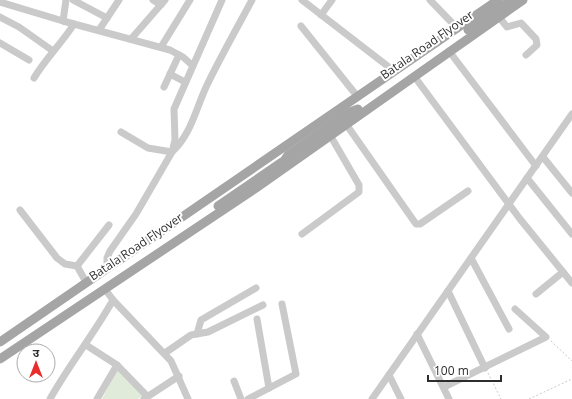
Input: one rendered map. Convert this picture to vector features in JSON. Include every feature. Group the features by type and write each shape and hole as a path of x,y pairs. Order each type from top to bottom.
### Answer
{"main road":[{"path":"0,342 107,267 276,154 357,96 498,0"},
{"name":"Batala Road Flyover","path":"0,352 176,235 350,112 358,110 511,0"},
{"path":"0,359 256,188 523,0"}],"street":[{"path":"63,21 66,0"},
{"path":"73,0 107,18"},
{"path":"98,30 119,0"},
{"path":"131,39 163,3 153,0"},
{"path":"161,47 190,0"},
{"path":"172,152 175,140 173,112 192,65 222,0"},
{"path":"107,267 107,258 110,251 136,214 172,152 185,138 208,84 252,0"},
{"path":"302,0 394,71"},
{"path":"321,14 332,0"},
{"path":"430,0 457,28"},
{"path":"0,2 63,21 161,47 179,55 192,65"},
{"path":"0,17 19,27 53,52"},
{"path":"499,17 507,27 521,23 536,39 537,45 526,55"},
{"path":"34,78 74,24"},
{"path":"301,26 357,96"},
{"path":"0,43 29,60"},
{"path":"449,51 536,166"},
{"path":"164,87 179,55"},
{"path":"170,74 185,82"},
{"path":"414,76 509,203 572,283"},
{"path":"372,399 572,114"},
{"path":"346,124 416,224 420,224 468,192"},
{"path":"121,132 148,148 172,152"},
{"path":"302,234 359,192 359,185 330,135"},
{"path":"543,157 572,192"},
{"path":"527,178 572,234"},
{"path":"20,210 57,258 65,264 77,266"},
{"path":"77,266 109,225"},
{"path":"471,258 509,329"},
{"path":"77,266 86,282"},
{"path":"536,294 563,272"},
{"path":"198,334 201,320 256,288"},
{"path":"105,289 113,300 171,361 188,399"},
{"path":"448,291 485,368"},
{"path":"50,399 60,381 86,345 113,300"},
{"path":"165,354 191,335 208,332 263,304"},
{"path":"248,399 296,374 282,304"},
{"path":"444,387 546,337 515,309"},
{"path":"257,319 269,388"},
{"path":"417,334 449,399"},
{"path":"86,345 117,365 145,398 179,376"},
{"path":"97,399 117,365"},
{"path":"389,375 401,399"},
{"path":"234,381 241,399"}],"path":[{"path":"546,337 572,361"},
{"path":"485,368 501,399"},
{"path":"529,399 572,379"}],"green space":[{"path":"119,366 147,393 138,399 102,399"}]}
